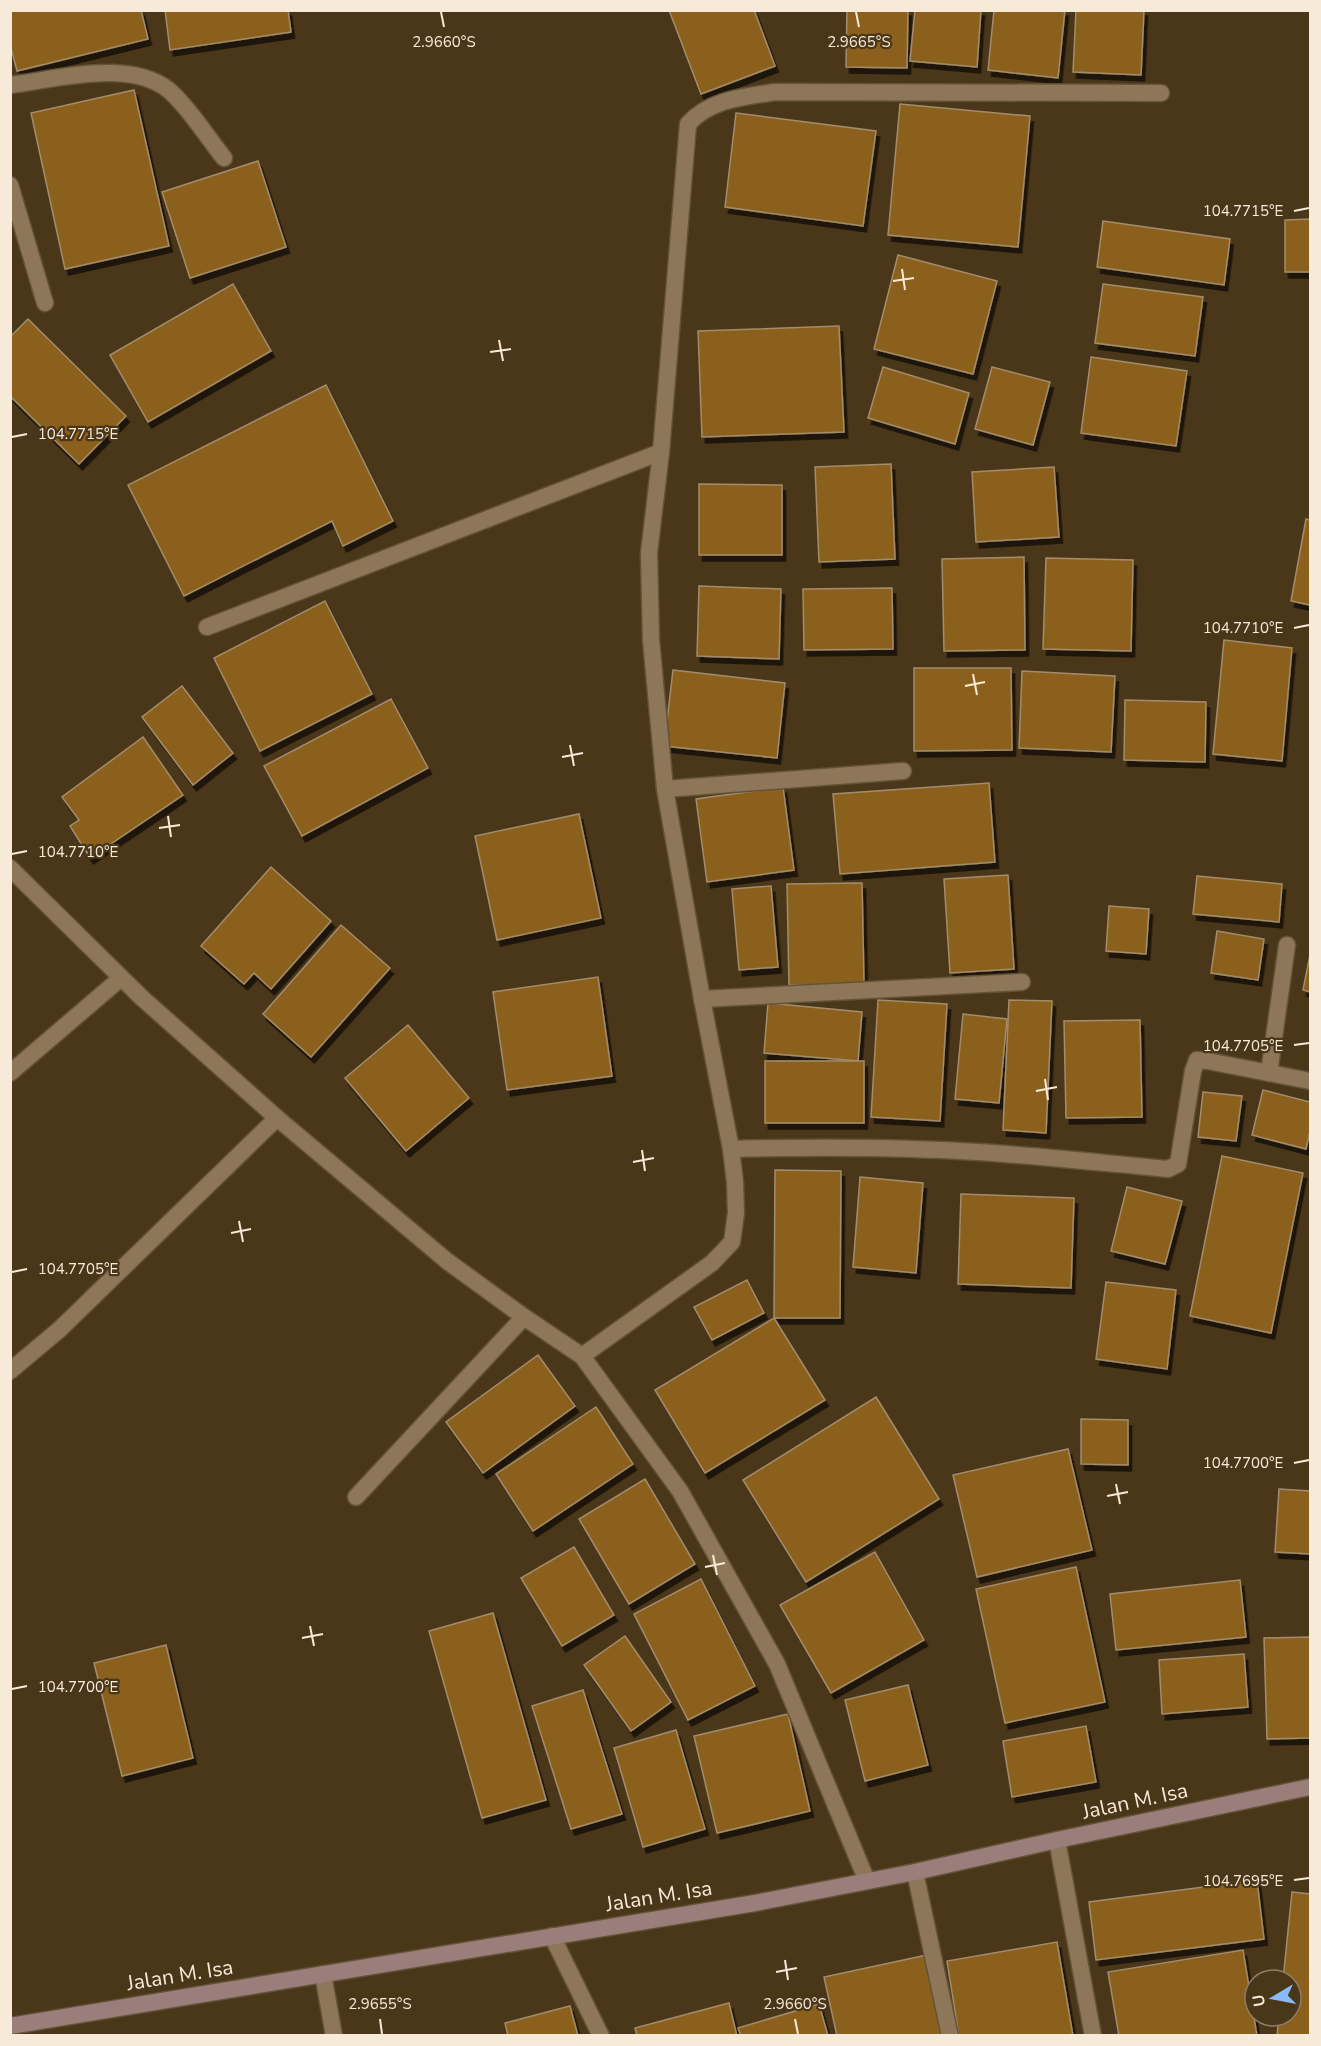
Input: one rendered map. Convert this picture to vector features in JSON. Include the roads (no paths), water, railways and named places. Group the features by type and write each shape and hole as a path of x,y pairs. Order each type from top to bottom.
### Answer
{"main road":[{"name":"Jalan M. Isa","path":"10,2026 755,1903 915,1872 1311,1787"}],"street":[{"path":"10,85 111,72 150,79 174,94 224,158"},
{"path":"582,1356 712,1263 732,1242 736,1213 731,1149 664,789 651,640 649,553 661,452 688,124 699,112 728,100 775,93 1161,93"},
{"path":"10,185 45,303"},
{"path":"207,627 661,452"},
{"path":"664,789 903,771"},
{"path":"10,868 121,978 277,1118 447,1261 582,1356 680,1491 777,1664 867,1881"},
{"path":"1269,1073 1287,945"},
{"path":"10,1073 121,978"},
{"path":"702,999 1022,982"},
{"path":"731,1149 838,1147 979,1152 1167,1169 1178,1164 1194,1064 1197,1060 1311,1081"},
{"path":"10,1371 60,1329 277,1118"},
{"path":"356,1497 524,1317"},
{"path":"1057,1840 1093,2036"},
{"path":"915,1872 950,2036"},
{"path":"552,1936 601,2036"},
{"path":"323,1974 334,2036"}]}
